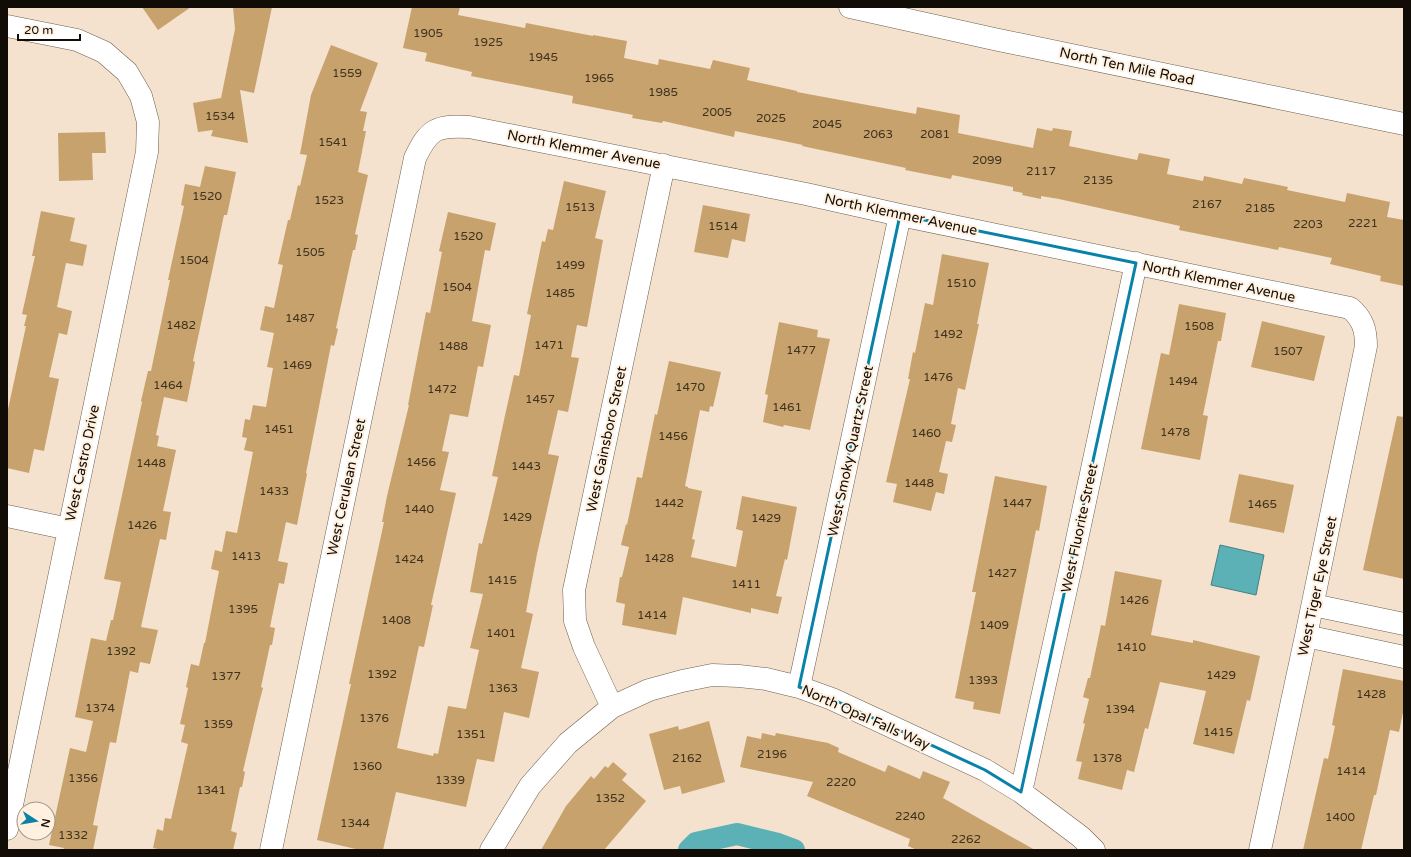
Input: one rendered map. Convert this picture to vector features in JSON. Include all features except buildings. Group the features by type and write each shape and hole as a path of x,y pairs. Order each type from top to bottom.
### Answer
{"street":[{"name":"North Ten Mile Road","path":"850,7 994,39 1404,124"},
{"name":"West Castro Drive","path":"7,26 77,40 104,52 127,72 141,96 148,122 147,152 7,829"},
{"name":"North Klemmer Avenue","path":"434,130 451,126 469,127 806,194 900,215 1350,308 1363,322"},
{"name":"West Cerulean Street","path":"271,850 414,158 422,143 434,130"},
{"name":"West Gainsboro Street","path":"612,707 584,647 575,621 574,590 664,165"},
{"name":"West Smoky Quartz Street","path":"799,687 900,215"},
{"name":"West Fluorite Street","path":"1021,792 1136,263"},
{"name":"West Tiger Eye Street","path":"1260,850 1313,605 1366,346 1366,334 1363,322"},
{"path":"7,516 69,529"},
{"path":"1313,605 1404,624"},
{"path":"1306,636 1404,657"},
{"name":"North Opal Falls Way","path":"491,850 530,786 568,743 612,707 649,690 712,675 766,679 799,687 832,699 985,770 1021,792 1081,837 1094,850"}],"highlighted area":[{"path":"900,215 1136,263 1021,792 985,770 832,699 799,687"}],"water":[{"path":"1220,545 1264,555 1256,595 1211,585"}],"waterway":[{"path":"689,850 696,843 737,834 778,844 794,850"}]}
